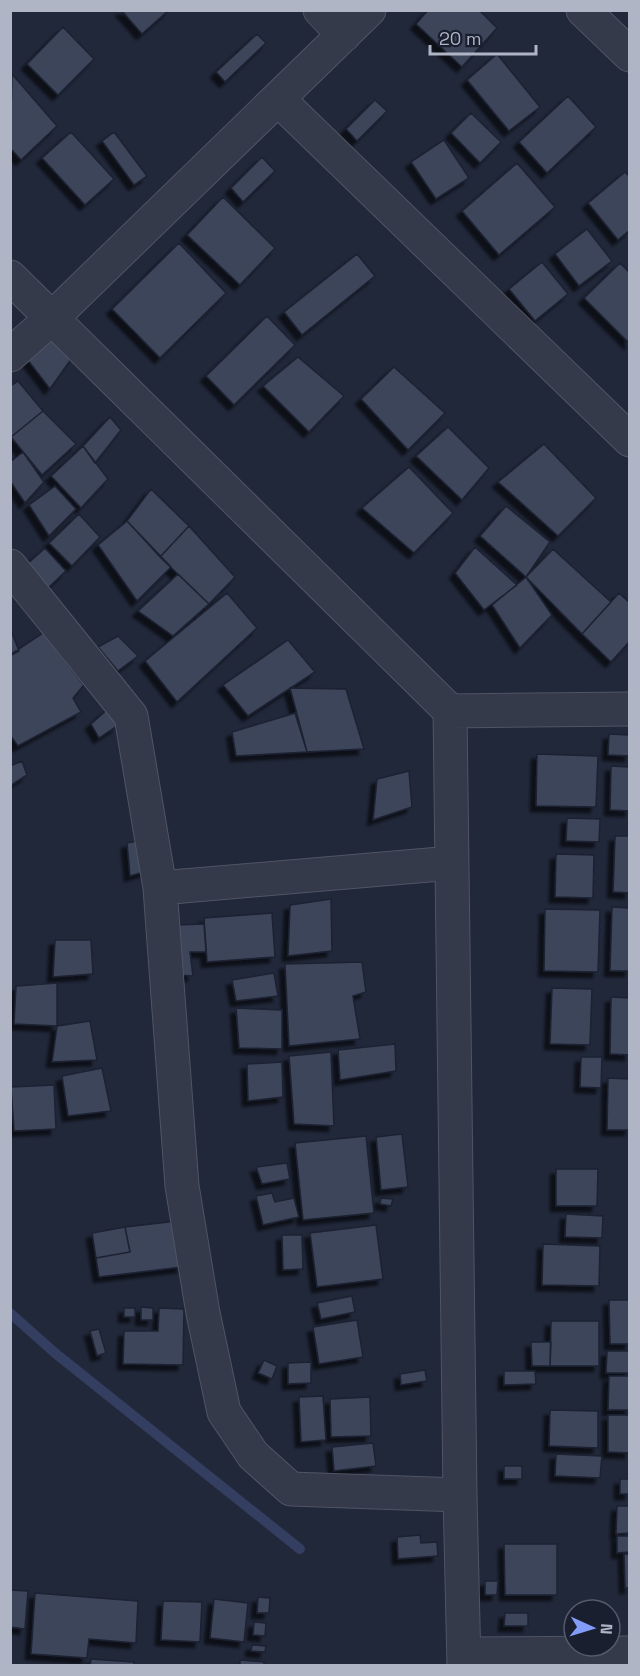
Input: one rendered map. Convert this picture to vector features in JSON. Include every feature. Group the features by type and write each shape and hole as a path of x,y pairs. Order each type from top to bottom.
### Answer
{"street":[{"path":"320,10 344,35"},
{"path":"10,356 369,10"},
{"path":"583,10 630,55"},
{"path":"278,99 630,440"},
{"path":"10,277 450,711 459,1496 464,1660 630,1653"},
{"path":"10,566 131,716 160,888 182,1186 203,1313 224,1412 254,1455 291,1489 459,1496"},
{"path":"450,711 630,709"},
{"path":"160,888 452,863"}],"building":[{"path":"121,10 169,10 142,34"},
{"path":"428,10 479,10 497,28 462,67 416,24"},
{"path":"63,27 94,59 58,95 27,64"},
{"path":"257,34 266,43 225,82 216,72"},
{"path":"497,54 540,107 509,131 467,80"},
{"path":"12,74 57,126 21,160 10,148"},
{"path":"568,96 596,127 547,173 519,142"},
{"path":"375,100 387,111 357,141 346,129"},
{"path":"471,113 501,142 480,163 451,133"},
{"path":"71,132 114,179 85,205 42,158"},
{"path":"114,132 147,176 134,185 102,141"},
{"path":"444,140 469,178 436,199 411,162"},
{"path":"262,157 275,171 243,202 231,188"},
{"path":"517,163 555,207 499,255 462,211"},
{"path":"625,172 630,177 630,230 618,240 588,203"},
{"path":"223,197 275,248 240,285 187,235"},
{"path":"587,229 612,261 579,286 555,254"},
{"path":"179,243 226,293 160,358 112,309"},
{"path":"357,254 375,276 302,335 284,312"},
{"path":"542,262 568,294 535,321 509,289"},
{"path":"620,263 630,273 630,344 584,298"},
{"path":"267,316 295,345 234,405 206,376"},
{"path":"53,339 74,355 50,389 27,359"},
{"path":"298,357 344,396 309,432 263,386"},
{"path":"394,367 445,413 408,450 361,399"},
{"path":"18,381 43,411 11,437 10,386"},
{"path":"43,411 76,444 42,475 11,437"},
{"path":"110,417 121,430 95,463 83,446"},
{"path":"448,427 489,468 462,500 416,456"},
{"path":"544,444 596,498 558,536 498,482"},
{"path":"83,446 108,479 81,508 51,476"},
{"path":"23,452 44,482 25,503 10,481 10,462"},
{"path":"409,467 453,513 414,553 362,508"},
{"path":"55,486 76,509 49,536 29,505"},
{"path":"151,489 189,526 160,557 127,521"},
{"path":"506,506 550,542 526,577 480,536"},
{"path":"79,514 100,537 72,566 49,543"},
{"path":"127,521 171,567 137,601 98,545"},
{"path":"189,526 235,577 209,604 160,557"},
{"path":"475,547 517,585 484,610 455,573"},
{"path":"45,548 66,571 47,589 26,565"},
{"path":"553,549 611,602 582,634 526,577"},
{"path":"178,574 209,604 173,636 138,611"},
{"path":"526,577 552,615 520,648 492,605"},
{"path":"227,593 257,628 177,702 145,661"},
{"path":"619,593 630,603 630,641 611,662 582,634"},
{"path":"10,628 19,651 10,656"},
{"path":"43,633 84,685 73,698 81,712 18,746 10,735 10,655"},
{"path":"118,636 138,656 118,671 98,647"},
{"path":"288,640 315,672 248,716 223,685"},
{"path":"290,688 346,689 364,749 307,752"},
{"path":"109,708 117,726 99,738 91,724"},
{"path":"295,713 307,752 236,756 232,732"},
{"path":"609,734 630,735 630,756 608,755"},
{"path":"537,754 598,756 596,807 536,806"},
{"path":"22,761 27,775 10,786 10,766"},
{"path":"611,766 630,767 630,811 610,810"},
{"path":"409,771 412,807 373,820 377,779"},
{"path":"567,818 600,819 599,842 566,841"},
{"path":"615,836 630,836 630,893 613,892"},
{"path":"143,840 147,871 130,876 127,843"},
{"path":"556,854 594,855 593,898 555,897"},
{"path":"331,899 332,951 288,956 290,905"},
{"path":"612,907 630,908 630,971 610,971"},
{"path":"545,909 600,910 598,972 544,971"},
{"path":"272,913 275,957 207,962 204,918"},
{"path":"204,924 206,952 190,952 193,976 176,975 174,925"},
{"path":"55,940 91,940 93,974 53,977"},
{"path":"362,962 366,992 353,996 360,1039 289,1046 285,964"},
{"path":"274,973 278,996 236,1001 232,980"},
{"path":"57,983 57,1026 14,1024 16,986"},
{"path":"552,988 592,989 590,1045 550,1044"},
{"path":"611,997 630,998 630,1055 610,1054"},
{"path":"236,1008 282,1010 282,1049 239,1048"},
{"path":"90,1021 97,1060 52,1062 57,1026"},
{"path":"395,1044 396,1071 340,1080 338,1050"},
{"path":"331,1052 334,1126 294,1124 289,1056"},
{"path":"581,1057 602,1057 601,1088 580,1087"},
{"path":"282,1062 283,1097 248,1101 247,1064"},
{"path":"102,1068 111,1111 68,1116 62,1076"},
{"path":"608,1078 630,1079 630,1130 607,1130"},
{"path":"54,1085 56,1129 14,1131 11,1087"},
{"path":"402,1134 408,1187 381,1190 376,1137"},
{"path":"366,1136 374,1213 303,1220 295,1143"},
{"path":"287,1163 290,1179 262,1184 256,1167"},
{"path":"556,1169 598,1169 597,1206 556,1206"},
{"path":"272,1193 275,1202 294,1198 299,1217 263,1225 256,1196"},
{"path":"381,1198 393,1199 391,1206 380,1204"},
{"path":"566,1214 603,1216 602,1238 565,1237"},
{"path":"177,1221 182,1267 99,1277 96,1258 130,1252 125,1227"},
{"path":"376,1225 383,1279 317,1287 310,1233"},
{"path":"125,1227 130,1252 96,1258 92,1233"},
{"path":"282,1235 302,1235 303,1269 283,1270"},
{"path":"543,1244 600,1246 599,1286 542,1285"},
{"path":"352,1296 355,1312 321,1319 317,1303"},
{"path":"609,1300 630,1300 630,1344 610,1344"},
{"path":"141,1307 153,1308 153,1320 141,1320"},
{"path":"124,1308 135,1308 135,1317 124,1317"},
{"path":"159,1308 184,1309 183,1365 123,1364 124,1331 158,1331"},
{"path":"357,1320 363,1357 319,1364 313,1327"},
{"path":"551,1321 599,1321 599,1366 550,1366"},
{"path":"99,1329 106,1353 97,1356 90,1331"},
{"path":"531,1342 551,1342 550,1366 532,1366"},
{"path":"607,1351 630,1351 630,1373 606,1373"},
{"path":"264,1360 277,1366 272,1379 258,1373"},
{"path":"311,1362 311,1383 288,1384 288,1363"},
{"path":"425,1370 427,1381 401,1385 400,1374"},
{"path":"504,1371 535,1371 536,1384 504,1385"},
{"path":"609,1376 630,1376 630,1410 608,1410"},
{"path":"323,1396 326,1440 301,1442 299,1397"},
{"path":"370,1397 371,1436 331,1437 330,1399"},
{"path":"550,1410 598,1411 598,1448 549,1446"},
{"path":"608,1415 630,1415 630,1453 608,1452"},
{"path":"373,1443 376,1466 334,1471 332,1447"},
{"path":"556,1454 602,1456 600,1478 555,1476"},
{"path":"504,1466 522,1466 522,1479 504,1479"},
{"path":"620,1479 630,1479 630,1494 620,1494"},
{"path":"617,1506 630,1506 630,1533 616,1534"},
{"path":"420,1535 421,1543 437,1542 438,1556 398,1559 397,1537"},
{"path":"617,1536 630,1536 630,1552 617,1553"},
{"path":"504,1544 557,1544 557,1595 505,1595"},
{"path":"624,1554 630,1554 630,1588 625,1588"},
{"path":"485,1581 498,1581 497,1595 485,1595"},
{"path":"10,1590 28,1591 25,1629 10,1627"},
{"path":"35,1593 138,1601 136,1643 89,1639 87,1658 31,1654"},
{"path":"258,1597 270,1598 269,1613 257,1613"},
{"path":"214,1599 248,1603 244,1642 210,1638"},
{"path":"163,1601 202,1602 200,1642 161,1640"},
{"path":"505,1613 528,1613 528,1626 504,1626"},
{"path":"254,1622 266,1623 265,1636 253,1635"},
{"path":"252,1645 266,1646 265,1652 251,1651"},
{"path":"91,1659 134,1662 134,1666 90,1666"},
{"path":"240,1660 264,1662 264,1666 240,1666"}],"waterway":[{"path":"10,1313 55,1353 300,1549"}]}
